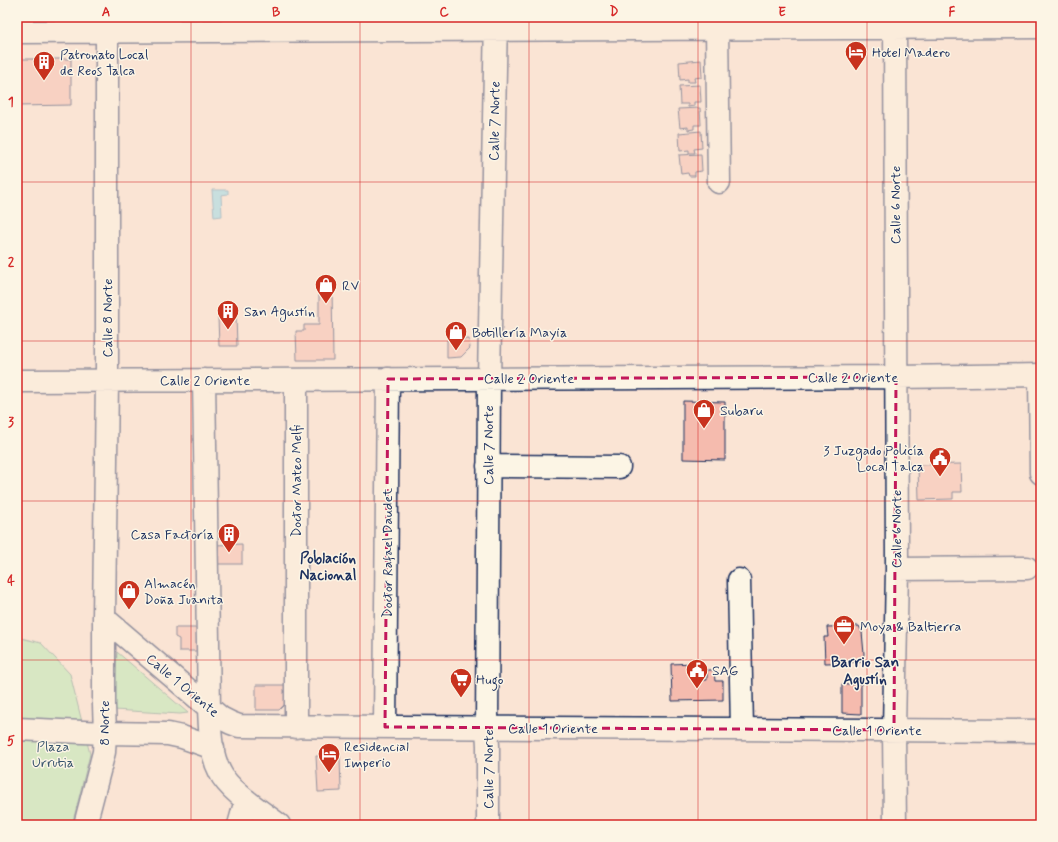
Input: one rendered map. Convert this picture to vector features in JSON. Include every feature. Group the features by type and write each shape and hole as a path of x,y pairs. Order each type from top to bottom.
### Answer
{"street":[{"path":"17,32 107,24 496,23 718,29 895,22 1041,27"},
{"name":"Calle 6 Norte","path":"895,22 895,825"},
{"name":"Calle 7 Norte","path":"488,825 488,378 496,23"},
{"name":"Calle 8 Norte","path":"104,618 107,380 107,24"},
{"path":"718,29 719,182"},
{"path":"1040,375 1041,473"},
{"name":"Calle 2 Oriente","path":"17,381 1040,375"},
{"name":"Doctor Rafael Daudet","path":"385,727 388,379"},
{"path":"204,380 209,708 215,761 224,780 246,800 279,825"},
{"name":"Doctor Mateo Melfi","path":"296,380 296,727"},
{"path":"488,466 619,468"},
{"path":"896,569 1027,568"},
{"path":"739,580 742,730"},
{"name":"Calle 1 Oriente","path":"104,618 221,718 239,726 1041,731"},
{"name":"8 Norte","path":"85,825 104,752 104,618"},
{"path":"17,729 168,734 182,737 213,748"},
{"path":"239,825 246,800"}],"highlighted area":[{"path":"896,377 894,730 385,727 388,379"}],"green space":[{"name":"Plaza Urrutia","path":"17,637 41,643 70,674 90,754 72,825 17,825"},
{"path":"117,652 188,713 180,714 114,710"}],"water":[{"path":"212,190 228,190 228,194 221,195 222,216 214,217"}],"building":[{"name":"Patronato Local de Reos Talca","path":"17,59 71,59 71,105 17,106"},
{"path":"701,60 702,77 694,78 695,82 688,82 688,79 680,80 679,62"},
{"path":"700,85 701,102 694,102 694,106 688,107 688,104 680,104 679,86"},
{"path":"700,108 701,125 694,125 694,129 688,130 688,127 680,128 678,109"},
{"path":"701,131 702,148 694,149 695,153 689,153 689,150 680,151 679,133"},
{"path":"701,154 702,171 695,172 695,176 689,176 688,173 681,174 679,155"},
{"name":"RV","path":"319,285 332,285 333,360 297,360 296,331 304,331 304,325 319,325"},
{"name":"San Agustín","path":"236,316 237,346 219,346 218,317"},
{"name":"Botillería Mayia","path":"469,339 470,348 461,357 447,358 447,340"},
{"name":"Subaru","path":"683,401 725,402 725,460 683,459"},
{"name":"3 Juzgado Policía Local Talca","path":"961,464 962,492 953,492 953,499 919,500 918,465"},
{"name":"Casa Factoría","path":"242,544 242,564 216,564 215,545"},
{"name":"Moya & Baltierra","path":"859,626 862,632 864,654 861,662 825,663 824,637 828,637 827,627"},
{"path":"175,628 197,628 197,651 179,651 179,639 175,637"},
{"name":"SAG","path":"695,663 696,680 707,680 707,670 714,670 715,681 723,681 723,700 672,701 671,664"},
{"path":"842,684 861,684 861,714 842,713"},
{"path":"256,685 285,685 287,702 279,710 256,710"},
{"name":"Residencial Imperio","path":"316,756 340,756 341,791 318,792"}],"place":[{"name":"Hotel Madero","path":"856,72"},
{"name":"Patronato Local de Reos Talca","path":"44,82"},
{"name":"RV","path":"326,304"},
{"name":"San Agustín","path":"228,330"},
{"name":"Botillería Mayia","path":"456,352"},
{"name":"Subaru","path":"704,430"},
{"name":"3 Juzgado Policía Local Talca","path":"940,478"},
{"name":"Casa Factoría","path":"229,554"},
{"name":"Almacén Doña Juanita","path":"129,610"},
{"name":"Moya & Baltierra","path":"844,646"},
{"name":"SAG","path":"697,690"},
{"name":"Hugo","path":"461,698"},
{"name":"Residencial Imperio","path":"329,774"}],"district":[{"name":"Población Nacional","path":"328,566"},
{"name":"Barrio San Agustín","path":"865,670"}]}
